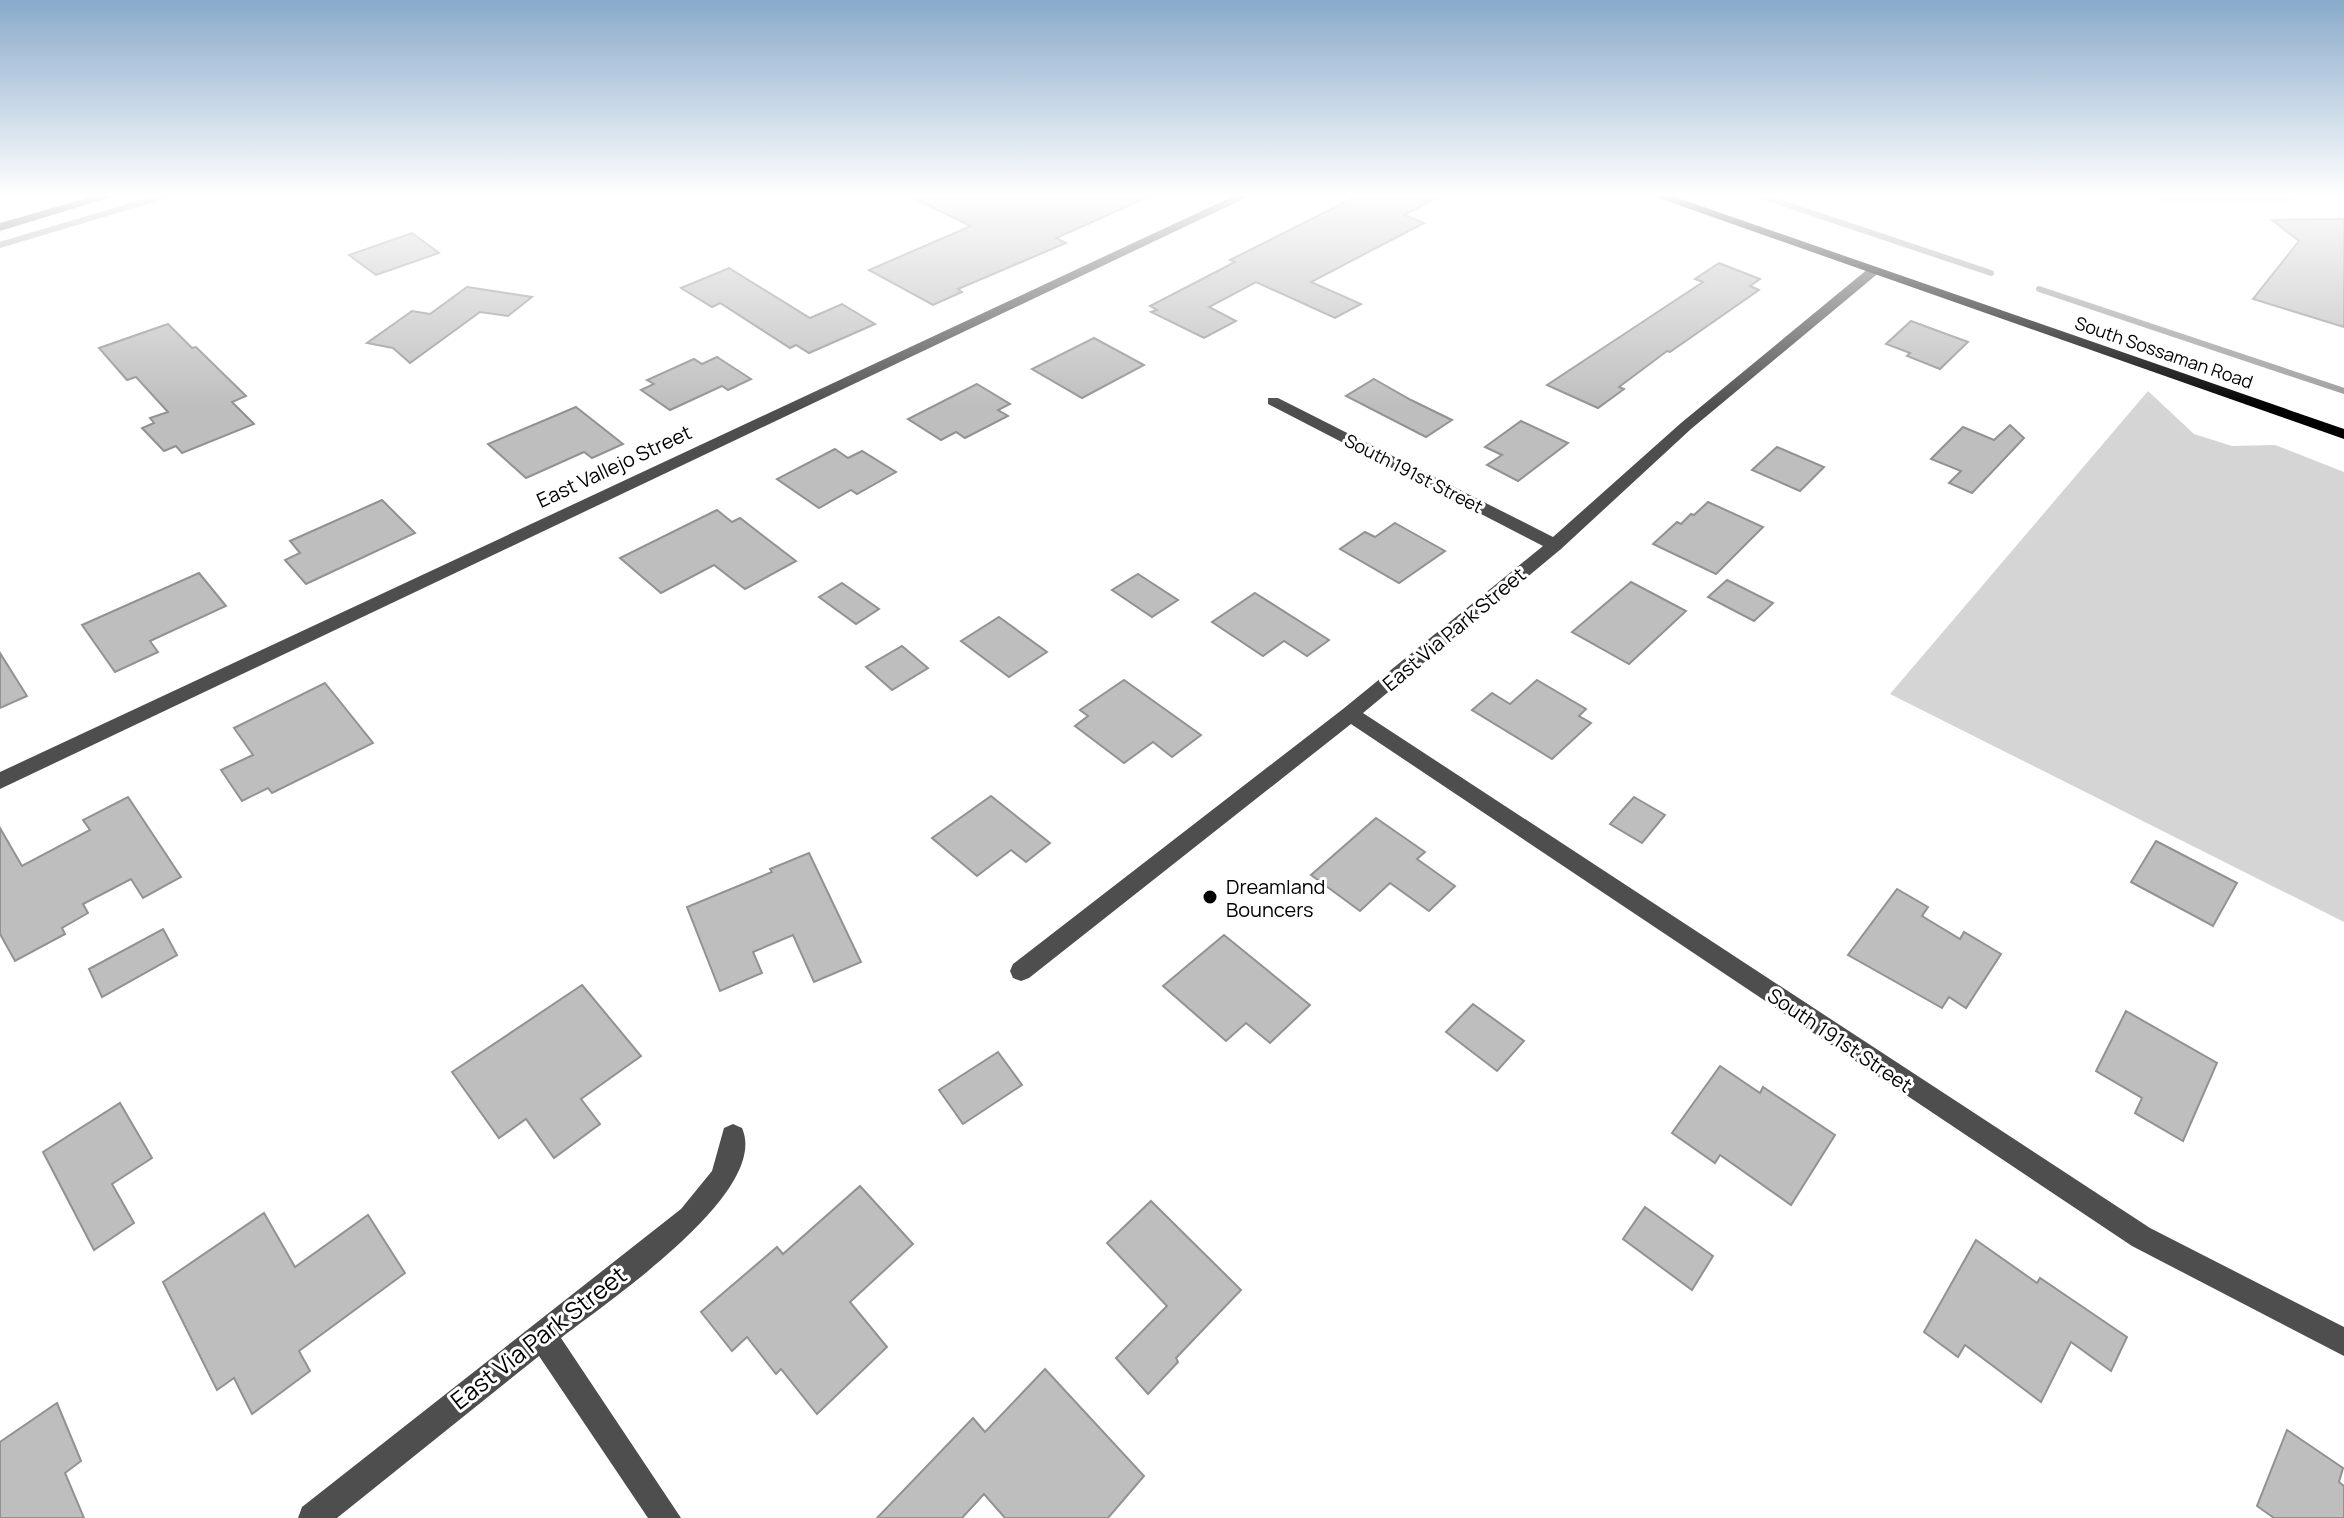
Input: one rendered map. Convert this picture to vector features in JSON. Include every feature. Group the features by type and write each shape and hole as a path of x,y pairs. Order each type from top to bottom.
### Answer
{"main road":[{"name":"South Sossaman Road","path":"1856,265 2344,434"}],"street":[{"name":"East Vallejo Street","path":"0,781 1097,265"},
{"name":"East Via Park Street","path":"1021,971 1350,714 1555,545 1686,426 1874,271"},
{"name":"South 191st Street","path":"1273,401 1555,545"},
{"name":"South 191st Street","path":"1350,714 2141,1237 2344,1342"},
{"name":"East Via Park Street","path":"313,1518 690,1218 724,1177 733,1136"},
{"path":"541,1334 666,1518"}],"shaded area":[{"path":"2148,391 2194,434 2232,446 2275,445 2344,472 2344,922 1890,694"}],"building":[{"path":"362,265 405,265 376,275"},
{"path":"881,265 1015,265 958,289 962,292 933,305 869,270"},
{"path":"1230,265 1344,265 1311,282 1361,304 1335,318 1256,282 1209,307 1236,321 1204,338 1151,312 1157,310 1150,306"},
{"path":"1716,265 1724,265 1760,279 1750,286 1759,290 1670,352 1667,351 1619,387 1624,389 1598,408 1547,385 1703,282 1695,279"},
{"path":"2280,265 2344,265 2344,327 2253,299"},
{"path":"729,268 810,318 842,304 875,324 809,353 796,345 790,348 720,303 712,307 681,288"},
{"path":"467,287 532,297 508,316 480,312 410,363 393,348 367,343 412,311 430,314"},
{"path":"1911,321 1968,342 1940,369 1886,344"},
{"path":"168,324 246,396 232,402 254,424 182,453 176,446 164,451 142,428 154,423 150,418 168,412 136,377 127,380 99,348"},
{"path":"1094,338 1144,365 1082,398 1032,369"},
{"path":"717,357 751,379 728,390 722,386 670,410 641,390 654,384 647,380 694,359 702,364"},
{"path":"1374,379 1452,420 1426,437 1346,396"},
{"path":"977,384 1010,404 998,410 1008,416 965,438 956,432 941,440 908,419"},
{"path":"576,407 623,444 592,458 584,452 526,478 488,444"},
{"path":"1521,421 1568,443 1518,481 1487,465 1502,455 1485,447"},
{"path":"2010,425 2024,438 1972,493 1949,483 1961,471 1931,459 1963,427 1994,440"},
{"path":"1777,447 1824,467 1800,491 1752,470"},
{"path":"835,449 848,458 862,451 896,472 857,494 851,490 819,508 777,479"},
{"path":"382,500 415,533 306,584 285,560 300,553 290,541"},
{"path":"1708,502 1763,527 1716,574 1653,544 1677,522 1681,524"},
{"path":"717,510 732,522 740,518 796,561 745,589 714,565 661,593 620,558"},
{"path":"1395,523 1445,551 1399,583 1340,549 1365,532 1375,537"},
{"path":"199,573 226,606 150,641 158,652 115,672 82,625"},
{"path":"1138,574 1178,600 1152,617 1112,590"},
{"path":"1727,580 1773,603 1754,621 1708,597"},
{"path":"1631,582 1686,611 1629,664 1572,632"},
{"path":"842,583 879,609 856,624 819,597"},
{"path":"1255,593 1329,640 1307,656 1284,641 1263,656 1212,622"},
{"path":"999,617 1047,652 1009,677 961,641"},
{"path":"902,646 928,668 892,690 866,667"},
{"path":"0,653 27,696 0,708"},
{"path":"1124,680 1201,735 1172,757 1153,742 1124,763 1075,726 1088,716 1080,710"},
{"path":"1537,680 1586,709 1579,716 1591,723 1552,759 1472,710 1492,693 1510,704"},
{"path":"325,683 373,743 272,793 268,788 242,801 221,770 253,755 234,728"},
{"path":"991,796 1050,843 1026,862 1011,850 977,876 932,838"},
{"path":"128,797 181,877 143,898 131,879 83,904 88,913 62,928 65,934 15,961 0,934 0,828 22,866 90,830 83,820"},
{"path":"1634,797 1665,815 1642,843 1610,824"},
{"path":"1376,818 1425,852 1417,859 1455,886 1429,911 1390,883 1360,911 1311,875"},
{"path":"2156,841 2237,883 2213,926 2131,882"},
{"path":"809,853 861,962 814,982 793,935 753,952 762,973 720,991 687,907"},
{"path":"1897,889 1928,907 1922,916 1960,939 1964,932 2001,954 1966,1008 1949,997 1942,1008 1848,955"},
{"path":"163,929 177,955 102,997 89,969"},
{"path":"1224,935 1310,1005 1270,1043 1246,1023 1226,1041 1163,986"},
{"path":"582,985 641,1056 581,1099 600,1124 554,1158 526,1119 499,1138 452,1072"},
{"path":"1473,1004 1524,1041 1497,1071 1446,1032"},
{"path":"2126,1011 2217,1063 2183,1141 2135,1113 2142,1098 2096,1071"},
{"path":"998,1052 1022,1085 963,1124 939,1090"},
{"path":"1720,1066 1760,1093 1763,1087 1835,1135 1791,1205 1720,1155 1715,1163 1672,1133"},
{"path":"120,1103 152,1158 112,1184 134,1223 94,1250 43,1152"},
{"path":"860,1186 913,1244 850,1302 887,1347 817,1414 781,1369 776,1374 747,1337 732,1351 701,1312 777,1247 783,1254"},
{"path":"1151,1201 1241,1290 1176,1358 1178,1362 1148,1394 1116,1358 1167,1306 1107,1243"},
{"path":"1645,1207 1713,1256 1692,1290 1623,1239"},
{"path":"264,1213 295,1267 368,1215 405,1273 299,1351 310,1371 252,1414 234,1378 217,1390 163,1282"},
{"path":"1976,1240 2037,1283 2040,1278 2127,1337 2111,1371 2071,1342 2041,1402 1965,1345 1958,1357 1924,1332"},
{"path":"1045,1369 1144,1476 1108,1518 1005,1518 984,1494 962,1518 877,1518 973,1418 985,1432"},
{"path":"57,1403 81,1461 65,1473 84,1518 0,1518 0,1442"},
{"path":"2287,1430 2343,1468 2339,1482 2344,1486 2344,1518 2274,1518 2257,1506"}],"waterway":[{"path":"1967,265 1991,273"},
{"path":"2039,289 2344,391"}],"place":[{"name":"Dreamland Bouncers","path":"1210,897"}]}
